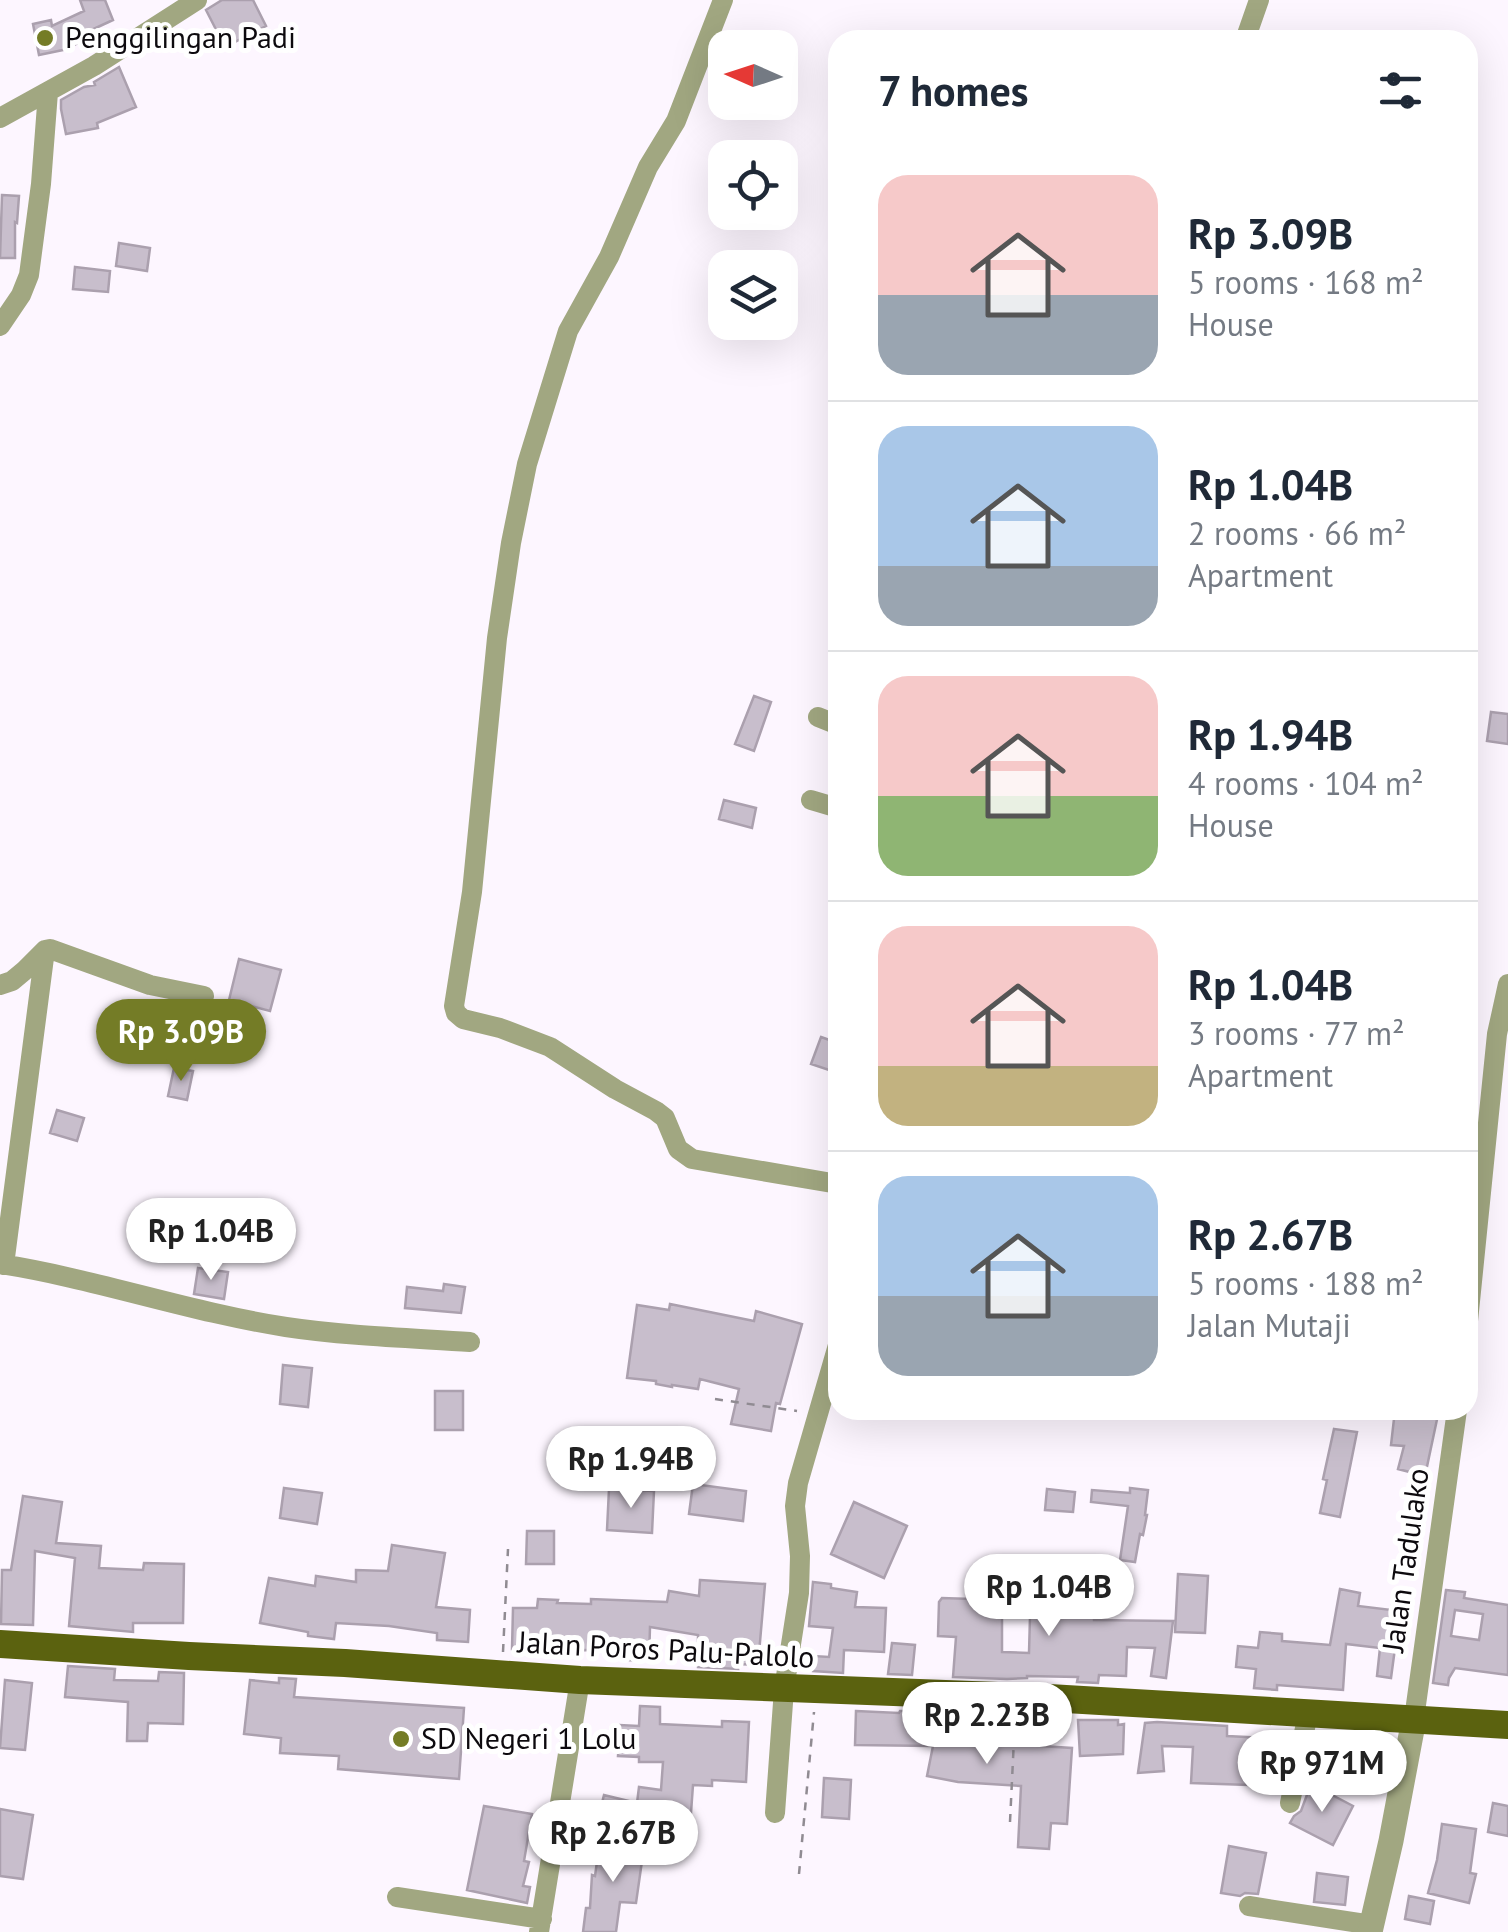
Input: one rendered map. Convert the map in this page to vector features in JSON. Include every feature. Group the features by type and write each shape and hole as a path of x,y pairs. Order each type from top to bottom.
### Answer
{"main road":[{"name":"Jalan Poros Palu-Palolo","path":"0,1644 580,1680 1016,1696 1508,1725"}],"street":[{"path":"0,118 140,38 197,0"},
{"path":"723,0 676,121 648,167 615,244 568,331 527,464 494,655 472,892 454,1006 462,1018 550,1047 656,1111 665,1118 678,1149 692,1159 828,1182"},
{"path":"1249,30 1259,0"},
{"path":"0,326 29,275 48,92"},
{"path":"811,800 828,805"},
{"path":"0,985 12,981 45,950 50,950 150,984 204,996"},
{"path":"45,950 2,1265 288,1327 470,1342"},
{"path":"1478,1222 1497,1034 1508,984"},
{"path":"775,1813 784,1689 798,1593 800,1556 794,1506 828,1380"},
{"name":"Jalan Tadulako","path":"1414,1719 1456,1420"},
{"path":"397,1897 540,1926 580,1680"},
{"path":"1290,1803 1308,1712"},
{"path":"1249,1906 1371,1928 1414,1719"}],"path":[{"path":"715,1398 818,1414"},
{"path":"502,1674 508,1549"},
{"path":"799,1874 816,1690"},
{"path":"1010,1822 1016,1696"}],"building":[{"path":"80,0 105,0 113,20 87,32 89,38 39,55 33,24 51,20 52,26 84,11"},
{"path":"222,0 253,0 266,26 225,47 206,10"},
{"path":"119,67 136,107 97,123 98,128 66,134 61,100 95,85"},
{"path":"2,195 19,196 15,258 0,258"},
{"path":"119,243 150,248 147,271 116,266"},
{"path":"75,267 110,271 108,292 73,289"},
{"path":"754,696 771,702 754,751 735,744"},
{"path":"1491,712 1508,714 1508,744 1487,741"},
{"path":"724,800 756,808 752,828 719,819"},
{"path":"239,959 281,970 270,1011 229,1000"},
{"path":"821,1037 828,1039 828,1070 811,1064"},
{"path":"174,1068 193,1071 187,1100 168,1096"},
{"path":"57,1110 84,1118 77,1141 50,1133"},
{"path":"198,1268 228,1272 224,1299 194,1294"},
{"path":"444,1284 465,1287 461,1313 405,1308 407,1287 443,1291"},
{"path":"670,1304 754,1321 756,1311 802,1324 771,1431 731,1424 739,1389 700,1379 698,1389 627,1378 637,1305 669,1310"},
{"path":"283,1365 312,1368 308,1407 280,1404"},
{"path":"435,1391 463,1391 463,1430 435,1430"},
{"path":"1394,1420 1437,1420 1425,1476 1398,1469 1404,1446 1391,1445"},
{"path":"1334,1429 1357,1432 1340,1517 1320,1513"},
{"path":"693,1484 746,1491 743,1521 689,1514"},
{"path":"284,1488 322,1493 317,1524 280,1518"},
{"path":"1130,1488 1148,1490 1147,1515 1135,1562 1120,1560 1128,1506 1091,1502 1092,1490 1130,1493"},
{"path":"609,1489 654,1491 652,1533 607,1530"},
{"path":"1047,1489 1075,1492 1073,1512 1045,1510"},
{"path":"23,1496 62,1502 56,1543 101,1546 99,1568 143,1570 144,1563 184,1564 183,1623 133,1623 133,1632 69,1626 75,1558 35,1551 33,1625 1,1624 2,1570 11,1570"},
{"path":"854,1502 907,1526 884,1578 831,1554"},
{"path":"527,1531 554,1531 554,1564 526,1564"},
{"path":"392,1545 445,1553 436,1607 470,1610 468,1642 437,1640 437,1633 389,1626 336,1623 334,1639 260,1623 269,1578 315,1586 316,1576 356,1582 356,1570 388,1571"},
{"path":"1178,1574 1208,1576 1205,1633 1175,1632"},
{"path":"700,1580 765,1584 758,1665 737,1664 738,1669 698,1667 698,1635 650,1627 649,1661 626,1660 626,1652 512,1649 513,1608 537,1608 538,1599 591,1604 591,1599 667,1602 669,1591 699,1596"},
{"path":"1031,1581 1060,1582 1060,1602 1094,1602 1094,1620 1173,1621 1166,1678 1151,1676 1155,1648 1127,1647 1126,1676 1099,1675 1098,1683 1077,1682 1078,1677 953,1677 956,1637 938,1636 942,1598 1002,1600 1002,1652 1029,1653"},
{"path":"813,1582 857,1592 855,1607 886,1608 884,1652 844,1650 843,1673 813,1671 814,1656 829,1657 833,1628 809,1626"},
{"path":"1340,1589 1360,1593 1358,1606 1400,1611 1391,1678 1377,1676 1380,1648 1346,1644 1343,1690 1277,1685 1277,1690 1254,1688 1256,1669 1236,1667 1238,1646 1258,1648 1260,1632 1282,1634 1282,1641 1330,1645"},
{"path":"1446,1590 1465,1592 1464,1598 1508,1605 1508,1675 1455,1668 1448,1685 1433,1683","holes":["1455,1610 1483,1614 1479,1640 1451,1636"]},
{"path":"892,1643 915,1645 912,1675 888,1674"},
{"path":"68,1666 115,1669 114,1680 158,1681 159,1672 184,1673 183,1724 148,1723 147,1741 127,1741 128,1702 65,1697"},
{"name":"SD Negeri 1 Lolu","path":"279,1678 296,1679 294,1697 464,1708 459,1779 338,1769 339,1756 280,1753 281,1738 244,1734 250,1680 279,1683"},
{"path":"5,1680 32,1683 25,1750 0,1748"},
{"path":"640,1706 660,1707 660,1724 722,1727 722,1721 749,1722 746,1782 712,1780 712,1786 693,1785 691,1813 669,1811 667,1819 622,1814 621,1820 599,1815 604,1795 637,1803 639,1787 661,1790 663,1762 639,1762 639,1757 618,1756 620,1725 639,1726"},
{"path":"856,1711 917,1711 916,1732 975,1744 977,1721 1009,1724 1008,1744 1072,1748 1067,1824 1051,1823 1049,1849 1018,1847 1021,1786 927,1776 933,1746 855,1745"},
{"path":"1078,1720 1118,1720 1118,1725 1124,1724 1123,1754 1080,1756"},
{"path":"1145,1723 1227,1726 1227,1736 1287,1739 1279,1786 1191,1783 1193,1747 1162,1746 1164,1771 1138,1773"},
{"path":"824,1778 851,1780 849,1819 822,1817"},
{"path":"1311,1784 1353,1806 1333,1845 1290,1823 1301,1811"},
{"path":"1493,1803 1508,1806 1508,1836 1488,1832"},
{"path":"484,1806 532,1814 524,1861 529,1862 523,1886 530,1887 527,1903 467,1890"},
{"path":"0,1809 33,1815 23,1879 0,1876"},
{"path":"1442,1824 1476,1829 1470,1873 1476,1874 1469,1903 1428,1893"},
{"path":"600,1840 644,1847 636,1903 620,1902 616,1932 583,1932 586,1908 590,1908"},
{"path":"1229,1846 1266,1853 1258,1894 1221,1893"},
{"path":"1317,1873 1348,1877 1345,1905 1314,1902"},
{"path":"1409,1896 1434,1901 1430,1924 1405,1919"}],"place":[{"name":"Penggilingan Padi","path":"45,38"},
{"name":"SD Negeri 1 Lolu","path":"401,1739"}]}
